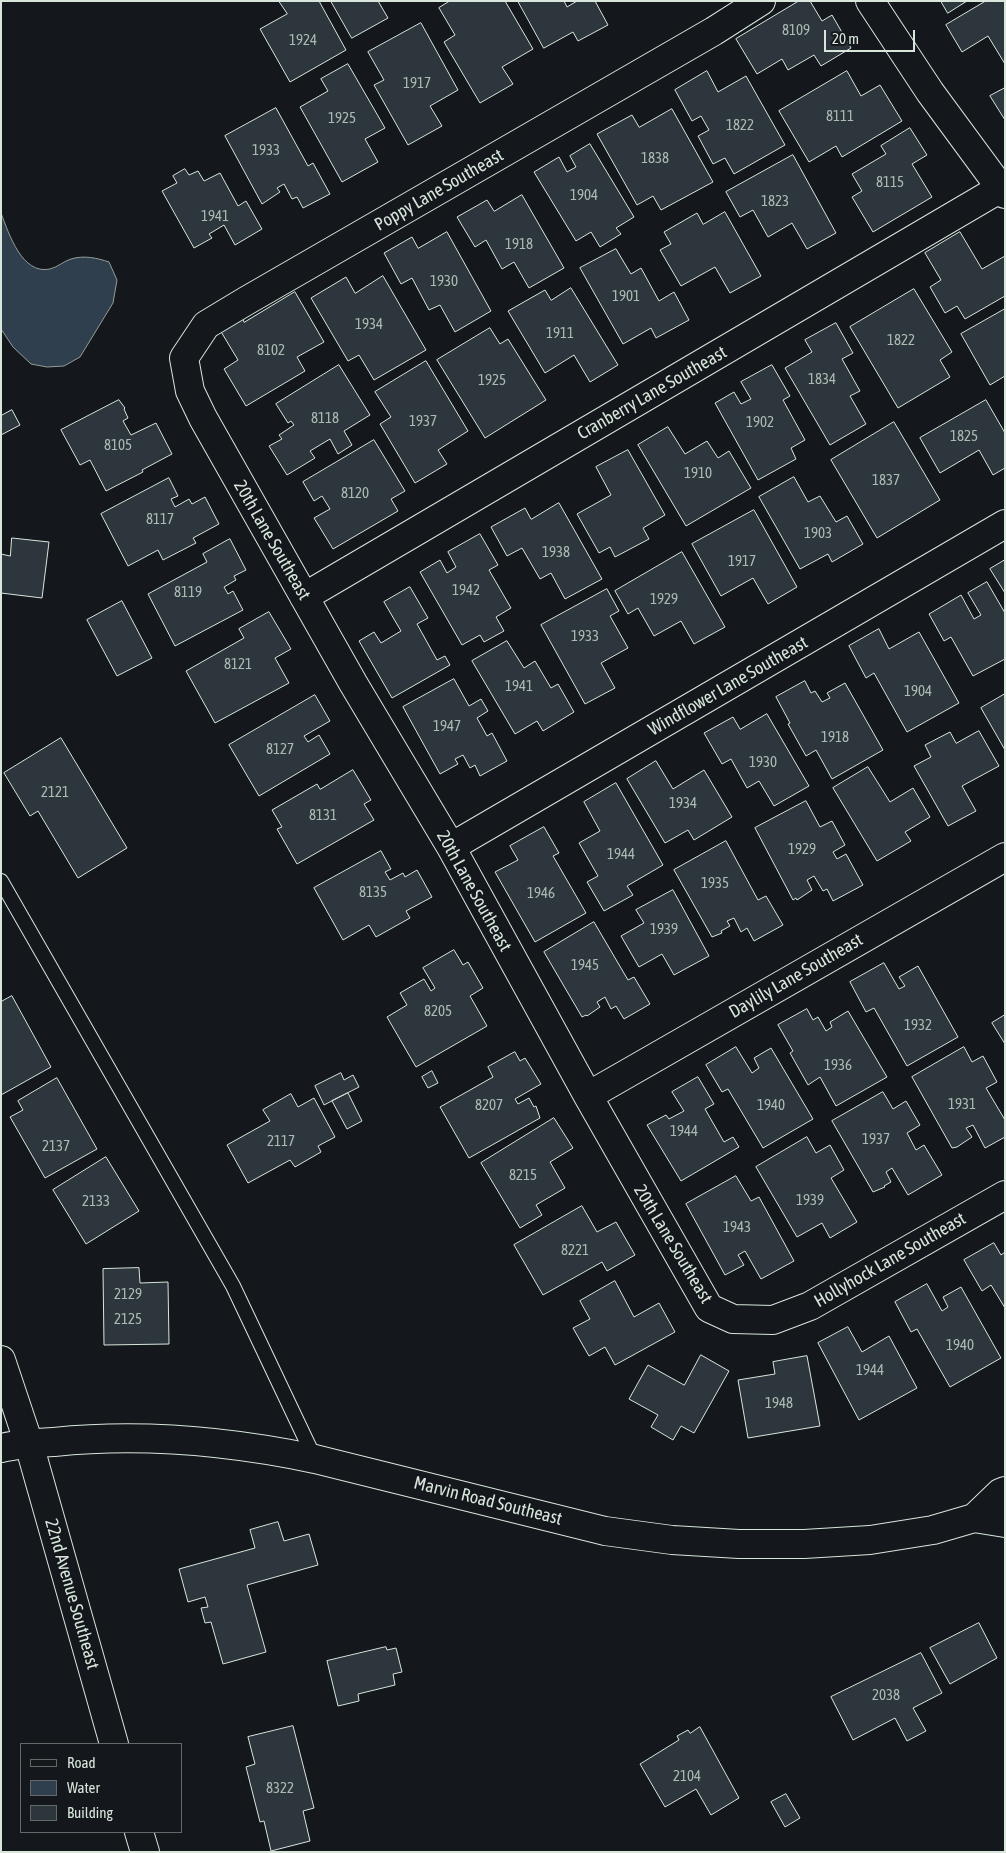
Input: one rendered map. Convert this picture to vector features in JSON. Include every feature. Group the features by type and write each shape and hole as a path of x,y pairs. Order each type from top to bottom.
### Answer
{"street":[{"name":"Poppy Lane Southeast","path":"203,418 190,391 184,358 206,325 706,36 761,1"},
{"path":"870,1 930,92 1003,191"},
{"name":"Cranberry Lane Southeast","path":"304,596 1003,191"},
{"name":"20th Lane Southeast","path":"203,418 353,682 450,847 688,1275 709,1308 733,1319 773,1320"},
{"name":"Windflower Lane Southeast","path":"450,847 1005,524"},
{"name":"Daylily Lane Southeast","path":"588,1096 1005,857"},
{"name":"Hollyhock Lane Southeast","path":"773,1320 810,1306 1005,1195"},
{"name":"22nd Avenue Southeast","path":"1,1360 29,1444 114,1743"},
{"name":"Marvin Road Southeast","path":"1,1448 80,1439 147,1438 211,1442 315,1459 406,1480 538,1516 596,1528 672,1540 739,1544 804,1544 870,1540 932,1530 974,1518 1005,1523"},
{"name":"Marvin Road Southeast","path":"974,1518 1000,1493 1005,1491"},
{"path":"139,1833 145,1852"}],"lane":[{"path":"1,881 232,1286 315,1459"}],"water":[{"path":"1,213 18,251 32,266 40,269 50,269 76,258 95,258 109,262 117,280 113,303 80,357 64,366 47,367 31,364 13,347 1,329"}],"building":[{"path":"279,1 319,1 346,50 290,82 260,29 287,14"},
{"path":"331,1 378,1 388,18 352,38"},
{"path":"450,1 505,1 533,49 502,67 513,84 480,103 444,42 455,35 439,8"},
{"path":"518,1 564,1 567,7 577,1 595,1 608,25 578,41 573,32 544,48"},
{"path":"799,1 810,1 822,21 832,15 851,48 821,66 814,55 788,70 782,59 757,74 736,39"},
{"path":"941,1 967,1 948,13"},
{"path":"986,1 1005,1 1005,64 988,36 962,52 946,25"},
{"path":"421,23 458,90 430,106 442,126 408,145 374,85 384,80 368,52"},
{"path":"348,64 385,128 365,139 378,162 342,182 300,107 328,91 321,79"},
{"path":"707,71 718,92 746,76 785,145 734,174 725,158 713,164 698,136 709,130 701,116 692,121 675,90"},
{"path":"847,71 861,96 880,85 902,121 842,157 836,146 809,162 779,111"},
{"path":"1005,88 1005,120 990,96"},
{"path":"276,108 308,166 313,163 330,194 303,208 297,197 292,199 284,184 277,188 280,192 262,204 225,136"},
{"path":"672,109 713,182 661,210 653,196 637,205 597,134 632,115 639,127"},
{"path":"910,128 927,155 912,164 932,197 873,232 852,197 862,191 852,174 886,154 881,146"},
{"path":"590,144 634,217 616,228 621,234 600,247 591,232 576,241 534,172 559,157 567,172 576,167 570,156"},
{"path":"793,155 836,233 807,249 792,223 768,237 753,210 740,217 726,192"},
{"path":"185,169 189,175 198,171 204,181 220,173 238,206 246,201 262,229 235,245 224,225 209,234 212,238 194,248 162,191 177,183 173,176"},
{"path":"522,195 564,268 529,288 514,262 502,269 486,240 475,247 457,217 487,200 494,211"},
{"path":"725,212 761,276 730,293 715,267 681,286 660,250 671,244 664,232 697,213 703,224"},
{"path":"447,232 491,311 455,332 440,305 429,310 412,278 401,284 384,253 412,237 418,248"},
{"path":"960,232 982,269 1005,256 1005,296 965,319 957,306 945,313 930,287 941,280 925,253"},
{"path":"616,249 631,274 641,268 659,301 674,292 689,320 656,338 651,328 623,344 580,268"},
{"path":"383,276 426,350 374,380 359,355 348,361 311,298 346,277 355,293"},
{"path":"571,288 618,365 590,382 574,355 545,373 508,311 545,290 551,300"},
{"path":"914,289 952,352 940,360 950,377 898,408 850,327"},
{"path":"295,292 324,342 297,357 305,371 246,406 224,369 238,360 220,330 242,317 244,322"},
{"path":"1005,309 1005,376 990,385 961,334"},
{"path":"836,323 853,353 842,359 860,391 850,396 866,424 830,445 785,368 812,352 805,340"},
{"path":"490,328 500,344 508,339 546,400 485,438 437,360"},
{"path":"426,361 468,431 438,450 447,464 415,483 380,424 391,417 375,392"},
{"path":"339,365 370,415 344,431 352,445 338,454 330,439 310,451 315,458 287,475 269,446 282,439 279,435 294,425 291,421 288,423 276,404"},
{"path":"772,365 790,396 783,400 805,440 791,448 796,459 758,480 715,403 734,392 741,404 751,399 741,382"},
{"path":"119,400 125,408 128,418 123,421 131,435 156,423 172,454 142,470 143,472 106,491 90,460 80,465 61,430"},
{"path":"986,400 1005,433 1005,468 993,475 979,450 940,473 920,438"},
{"path":"12,410 20,425 1,435 1,416"},
{"path":"894,422 940,500 877,538 831,460"},
{"path":"668,427 685,454 707,441 718,458 729,451 751,488 686,526 638,445"},
{"path":"374,440 405,491 391,499 398,511 333,549 314,518 330,509 322,496 314,501 303,482"},
{"path":"628,450 665,515 643,528 649,539 615,557 610,547 599,553 577,514 611,495 596,467"},
{"path":"794,477 808,502 820,496 836,522 847,516 863,544 832,562 828,554 800,569 759,497"},
{"path":"169,478 178,496 171,499 175,507 189,499 192,504 205,497 219,524 193,538 196,543 163,560 158,550 128,566 101,514"},
{"path":"559,503 602,579 565,599 551,573 540,579 522,548 507,556 491,527 525,508 531,519"},
{"path":"754,510 797,587 768,604 753,578 721,596 692,544"},
{"path":"480,534 498,565 489,570 511,608 496,617 504,631 484,642 480,635 462,645 420,572 440,560 447,573 456,567 448,552"},
{"path":"12,538 49,542 42,598 1,593 1,554 10,556"},
{"path":"230,539 246,570 234,576 236,580 224,587 228,594 233,591 243,610 175,646 148,594 207,562 203,554"},
{"path":"682,552 725,627 694,644 681,621 654,636 638,608 628,614 615,591"},
{"path":"1005,560 1005,593 990,569"},
{"path":"987,582 1005,613 1005,659 973,676 951,637 944,641 929,614 961,595 974,619 981,615 968,593"},
{"path":"410,587 428,618 417,624 437,660 445,656 450,665 392,698 359,641 374,632 381,643 401,631 384,602"},
{"path":"607,589 619,611 610,616 628,648 601,663 615,688 585,704 541,625"},
{"path":"122,601 152,658 117,676 87,620"},
{"path":"269,612 291,649 275,658 289,683 215,723 186,671 244,638 239,629"},
{"path":"879,629 889,649 919,632 959,703 907,732 874,673 866,678 849,646"},
{"path":"507,641 524,668 535,661 551,688 558,684 574,712 543,731 537,721 515,734 472,661"},
{"path":"454,679 469,706 481,699 488,711 477,718 487,736 492,733 507,761 480,776 475,765 470,768 463,755 455,759 458,764 440,774 403,707"},
{"path":"805,681 811,693 815,691 822,702 830,698 827,693 845,683 883,750 832,779 816,750 806,756 788,724 790,723 776,697"},
{"path":"1005,694 1005,750 981,708"},
{"path":"315,695 330,721 304,736 308,742 319,735 330,754 259,796 229,745"},
{"path":"767,714 809,786 774,806 759,781 747,788 731,759 722,764 704,733 733,717 740,729"},
{"path":"979,731 999,766 962,786 976,811 948,826 914,766 931,757 925,745 950,732 956,743"},
{"path":"61,738 127,848 78,878 38,811 30,816 4,773"},
{"path":"656,761 673,789 704,770 732,817 694,840 688,830 665,843 627,779"},
{"path":"868,767 890,802 913,788 930,817 905,832 911,841 877,861 833,788"},
{"path":"353,770 371,800 364,804 374,820 297,864 277,829 282,827 272,810 317,784 320,789"},
{"path":"616,783 663,865 627,886 633,895 604,911 587,882 598,876 579,843 600,831 584,802"},
{"path":"806,801 820,827 832,821 845,845 833,852 837,859 846,854 863,885 833,901 827,889 823,891 814,876 807,880 812,890 797,900 796,898 793,900 755,828"},
{"path":"544,827 559,853 553,856 586,913 535,942 495,872 518,860 510,846"},
{"path":"726,841 758,900 766,896 783,925 754,941 747,928 741,932 734,918 727,921 730,926 721,931 722,933 712,937 674,870"},
{"path":"381,851 391,869 385,872 390,880 403,873 405,877 417,870 432,897 406,911 410,918 376,937 369,925 343,940 314,888"},
{"path":"673,890 709,956 674,975 662,954 639,967 621,936 644,923 636,910"},
{"path":"594,922 628,980 634,977 650,1004 624,1019 616,1006 611,1009 605,997 597,1002 600,1007 587,1016 582,1017 544,952"},
{"path":"454,950 463,965 468,962 483,988 470,996 487,1026 416,1067 387,1017 407,1005 400,993 424,979 431,991 435,988 423,968"},
{"path":"884,963 899,989 905,986 899,977 918,966 958,1037 907,1066 874,1008 866,1012 850,982"},
{"path":"12,996 51,1067 1,1095 1,1002"},
{"path":"807,1009 813,1020 818,1017 826,1031 832,1027 830,1022 848,1011 887,1077 836,1106 820,1077 808,1085 790,1053 793,1051 778,1025"},
{"path":"1005,1015 1005,1044 992,1023"},
{"path":"736,1047 752,1073 759,1068 754,1058 771,1048 813,1119 763,1148 728,1089 722,1092 706,1065"},
{"path":"964,1047 972,1062 983,1056 997,1082 986,1088 1005,1120 1005,1137 985,1148 973,1125 966,1128 972,1137 957,1147 952,1148 912,1077"},
{"path":"515,1052 520,1061 525,1058 541,1084 515,1099 518,1104 529,1098 534,1107 536,1106 540,1118 469,1158 440,1107 493,1077 488,1067"},
{"path":"432,1071 438,1083 428,1088 422,1077"},
{"path":"341,1073 344,1080 353,1075 359,1087 324,1105 315,1086"},
{"path":"698,1077 714,1104 705,1109 724,1142 733,1137 739,1147 681,1181 647,1125 666,1115 669,1119 684,1111 672,1092"},
{"path":"57,1078 97,1149 45,1178 10,1117 23,1110 18,1101"},
{"path":"883,1092 893,1109 906,1101 920,1125 907,1133 916,1150 924,1145 942,1175 908,1195 892,1168 886,1172 891,1182 873,1192 832,1121"},
{"path":"348,1093 362,1121 347,1129 332,1101"},
{"path":"291,1094 298,1107 314,1098 335,1137 318,1146 321,1152 295,1167 290,1160 248,1183 227,1145 270,1121 263,1110"},
{"path":"554,1118 573,1148 550,1162 565,1188 536,1205 542,1215 520,1228 481,1163"},
{"path":"807,1137 816,1153 830,1145 844,1170 831,1178 857,1222 830,1238 822,1223 797,1237 756,1167"},
{"path":"106,1157 139,1211 86,1244 53,1190"},
{"path":"736,1176 751,1201 759,1197 794,1261 761,1279 745,1251 738,1255 744,1265 725,1275 686,1204"},
{"path":"582,1206 597,1232 616,1222 635,1255 607,1271 602,1262 543,1295 514,1245"},
{"path":"994,1243 1001,1255 1005,1252 1005,1308 991,1285 982,1291 964,1260"},
{"path":"139,1268 140,1283 168,1282 169,1344 104,1345 103,1269"},
{"path":"615,1281 634,1317 659,1303 675,1332 615,1365 605,1347 589,1356 573,1328 590,1319 580,1301"},
{"path":"927,1284 942,1311 948,1307 943,1297 961,1287 1001,1358 950,1387 917,1329 911,1332 895,1302"},
{"path":"848,1327 862,1352 889,1336 917,1388 859,1420 818,1343"},
{"path":"701,1355 729,1371 694,1433 681,1426 673,1440 651,1427 658,1415 629,1399 648,1365 684,1385"},
{"path":"807,1356 820,1426 748,1438 738,1380 775,1374 773,1362"},
{"path":"278,1522 284,1541 309,1534 318,1565 247,1585 266,1652 223,1664 211,1622 205,1623 201,1608 208,1607 205,1597 188,1602 179,1569 255,1548 250,1530"},
{"path":"979,1623 997,1658 950,1684 930,1648"},
{"path":"386,1647 387,1650 396,1648 402,1672 393,1674 395,1685 358,1694 359,1701 338,1706 327,1661"},
{"path":"921,1653 942,1693 913,1708 926,1731 907,1741 895,1718 853,1740 831,1697"},
{"path":"293,1726 314,1808 303,1811 310,1841 271,1851 264,1821 260,1822 246,1767 255,1764 248,1737"},
{"path":"700,1727 739,1798 711,1815 696,1789 665,1807 640,1764 679,1740 677,1736 688,1730 690,1733"},
{"path":"786,1794 800,1818 785,1827 771,1802"}]}
